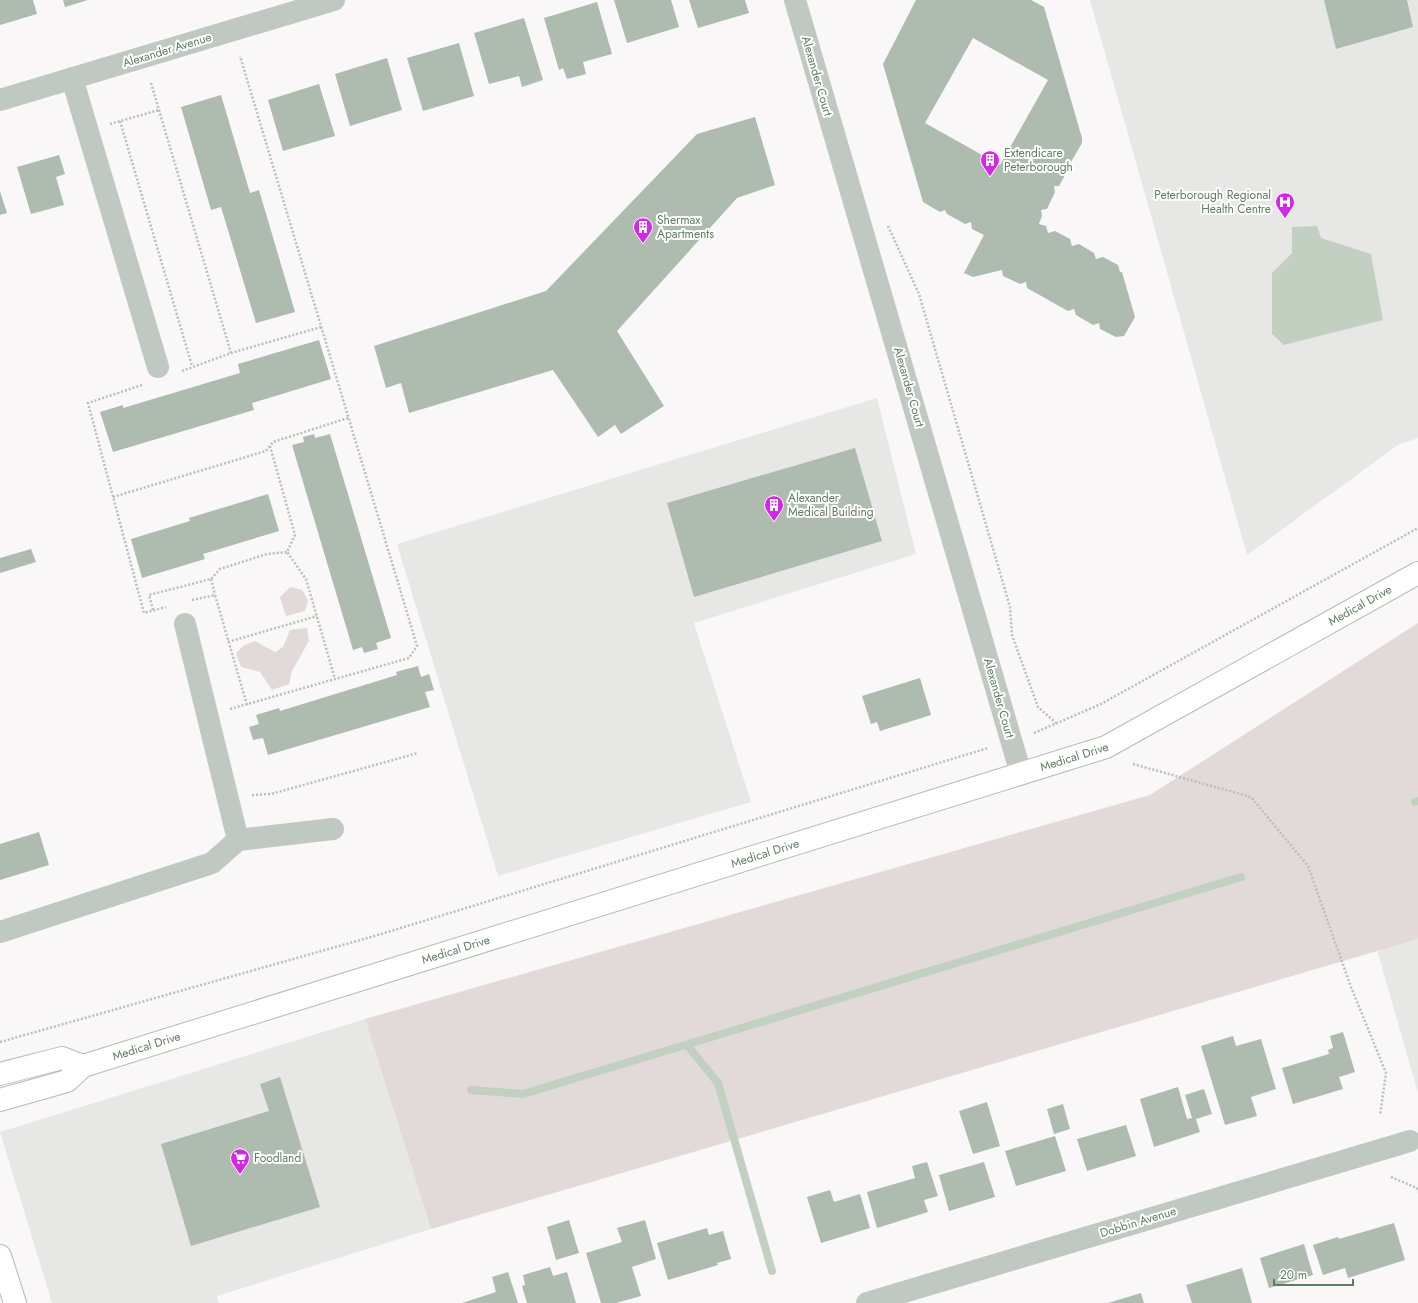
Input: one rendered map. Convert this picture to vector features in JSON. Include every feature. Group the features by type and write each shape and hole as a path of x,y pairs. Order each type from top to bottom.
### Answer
{"main road":[{"name":"Medical Drive","path":"0,1100 67,1081 83,1066 1106,747 1418,573"},
{"path":"0,1074 62,1058 83,1066"},
{"path":"0,1256 15,1303"}],"street":[{"name":"Alexander Avenue","path":"0,100 334,0"},
{"name":"Alexander Court","path":"795,0 1021,774"},
{"path":"72,78 88,131 153,375"},
{"path":"185,624 238,840"},
{"path":"0,932 212,863 238,840 333,829"},
{"name":"Dobbin Avenue","path":"867,1303 1410,1141"}],"path":[{"path":"207,716 409,658 417,646 240,56"},
{"path":"151,83 231,353"},
{"path":"88,131 160,110"},
{"path":"120,121 192,366"},
{"path":"885,219 921,302 1010,607 1012,635 1038,707 1056,724"},
{"path":"180,372 192,366 231,353 321,327"},
{"path":"153,375 88,403 144,613 169,606"},
{"path":"113,497 266,451 273,442 348,418"},
{"path":"270,446 295,535 287,552"},
{"path":"0,1042 378,935 979,749 1012,743 1100,704 1418,528"},
{"path":"287,552 306,579 335,679"},
{"path":"153,610 149,595 211,578 220,569 267,554 287,552"},
{"path":"211,578 247,705"},
{"path":"192,601 215,595"},
{"path":"228,642 317,616"},
{"path":"251,795 272,794 418,753"},
{"path":"1133,764 1251,798 1308,866 1351,987 1386,1073 1380,1115"},
{"path":"1391,1177 1417,1188 1418,1192"}],"shaded area":[{"name":"Peterborough Regional Health Centre","path":"1090,0 1418,0 1418,438 1398,445 1247,555"},
{"path":"1317,226 1321,238 1371,254 1383,320 1284,345 1272,334 1272,273 1292,253 1292,227"},
{"path":"877,398 916,554 694,623 751,802 498,876 397,544"},
{"path":"290,587 302,590 308,600 305,611 286,616 280,597"},
{"path":"1418,623 1418,939 431,1229 365,1019 1150,795"},
{"path":"307,628 309,641 292,671 289,684 272,690 260,672 241,667 236,653 243,646 255,641 275,652 283,647 290,630"},
{"path":"1418,939 1418,1093 1377,950"},
{"path":"365,1019 431,1229 217,1296 219,1303 52,1303 0,1132"}],"building":[{"path":"0,0 33,0 37,14 0,25"},
{"path":"63,0 88,0 65,7"},
{"path":"614,0 671,0 679,27 627,43"},
{"path":"689,0 745,0 749,13 698,28"},
{"name":"Extendicare Peterborough","path":"916,0 1031,0 1044,7 1082,138 1082,143 1071,162 1067,162 1069,168 1059,186 1054,186 1055,192 1047,209 1041,210 1042,216 1039,224 1046,226 1048,233 1055,231 1070,239 1072,246 1079,244 1094,253 1096,259 1103,257 1118,265 1120,272 1122,272 1135,317 1124,336 1116,337 1100,329 1099,323 1093,325 1076,315 1074,309 1068,311 1027,288 1026,282 1020,284 1003,276 1002,270 973,277 964,273 984,235 972,229 971,222 965,224 947,214 945,210 940,212 923,202 883,64","holes":["973,38 1048,80 1000,165 925,123"]},
{"path":"1324,0 1407,0 1413,27 1336,49"},
{"path":"597,2 612,54 583,62 586,74 567,79 563,68 559,70 544,18"},
{"path":"524,18 543,80 522,87 519,76 489,84 474,33"},
{"path":"459,43 474,96 423,111 407,58"},
{"path":"387,58 402,110 350,126 335,74"},
{"path":"319,84 335,136 283,151 268,100"},
{"path":"221,95 250,193 259,190 295,312 256,323 221,207 211,210 181,107"},
{"name":"Shermax Apartments","path":"755,117 775,185 737,198 617,331 664,406 621,434 615,425 598,437 553,370 409,413 401,383 386,388 374,346 546,291 697,134"},
{"path":"59,155 65,174 56,177 64,205 31,214 17,167"},
{"path":"0,191 7,213 0,215"},
{"path":"319,340 331,379 252,403 254,410 113,452 100,412 123,405 123,408 240,373 238,364"},
{"path":"314,434 315,438 330,434 391,638 376,643 378,649 364,653 362,647 353,650 292,445 304,442 303,437"},
{"name":"Alexander Medical Building","path":"855,448 882,541 694,597 667,503"},
{"path":"268,494 279,531 203,554 205,559 142,578 131,539 190,521 189,518"},
{"path":"31,549 36,562 0,573 0,558"},
{"path":"418,666 421,677 429,674 434,690 425,692 430,707 268,755 263,738 253,740 249,727 259,724 256,715 279,708 280,711 397,675 396,672"},
{"path":"920,678 931,715 880,731 877,722 871,724 862,696"},
{"path":"39,832 49,865 0,880 0,844"},
{"path":"1343,1032 1355,1072 1339,1077 1343,1089 1293,1104 1282,1068 1329,1054 1328,1050 1333,1048 1330,1036"},
{"path":"1233,1036 1236,1046 1261,1039 1276,1089 1251,1097 1257,1116 1225,1125 1201,1046"},
{"name":"Foodland","path":"280,1077 320,1207 191,1246 161,1144 269,1111 260,1084"},
{"path":"1178,1087 1187,1119 1192,1118 1185,1095 1204,1089 1212,1114 1196,1119 1200,1132 1154,1147 1140,1099"},
{"path":"987,1102 1000,1146 973,1154 959,1111"},
{"path":"1063,1104 1070,1129 1054,1134 1047,1109"},
{"path":"1126,1125 1136,1156 1087,1171 1077,1139"},
{"path":"1055,1136 1066,1171 1016,1186 1005,1151"},
{"path":"927,1162 938,1196 924,1200 928,1212 877,1228 867,1192 915,1178 912,1166"},
{"path":"984,1162 995,1197 949,1211 939,1175"},
{"path":"830,1190 834,1202 860,1194 870,1228 821,1243 807,1197"},
{"path":"569,1220 579,1253 556,1260 547,1227"},
{"path":"645,1220 656,1259 632,1267 641,1296 616,1303 601,1303 586,1253 622,1242 617,1228"},
{"path":"1394,1223 1405,1260 1348,1278 1345,1268 1323,1275 1313,1245"},
{"path":"707,1228 709,1235 723,1231 731,1259 717,1263 718,1265 668,1280 657,1243"},
{"path":"1304,1244 1313,1275 1269,1288 1260,1258"},
{"path":"550,1267 553,1276 567,1272 576,1303 527,1303 522,1286 525,1285 523,1275"},
{"path":"1242,1268 1252,1303 1192,1303 1186,1285"},
{"path":"508,1272 518,1303 462,1303 496,1292 492,1277"},
{"path":"1141,1293 1144,1303 1108,1303"}],"waterway":[{"path":"471,1090 523,1094 1241,877"},
{"path":"687,1045 718,1083 772,1271"}],"place":[{"name":"Extendicare Peterborough","path":"990,177"},
{"name":"Peterborough Regional Health Centre","path":"1285,219"},
{"name":"Shermax Apartments","path":"643,244"},
{"name":"Alexander Medical Building","path":"774,522"},
{"name":"Foodland","path":"240,1175"}]}
